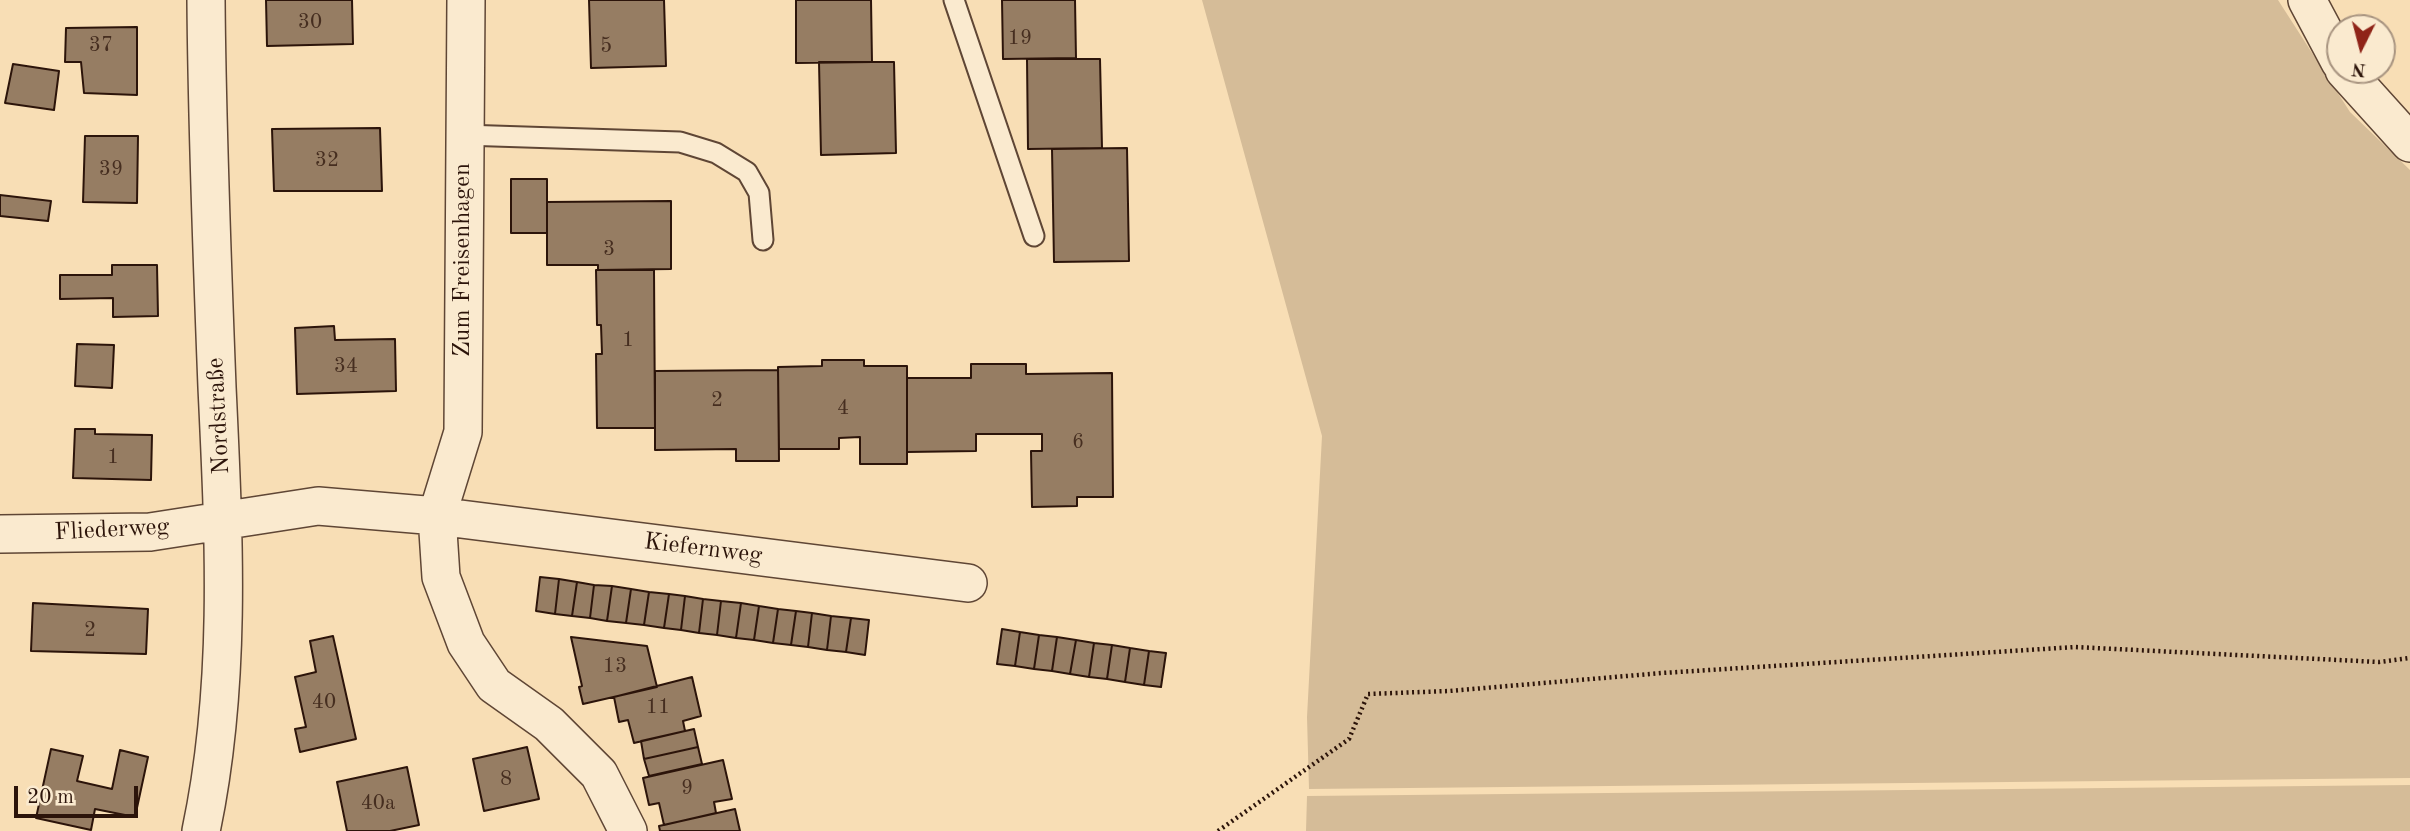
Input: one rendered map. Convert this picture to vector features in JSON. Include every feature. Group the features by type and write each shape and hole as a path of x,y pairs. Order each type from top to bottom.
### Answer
{"street":[{"name":"Nordstraße","path":"201,831 216,749 225,655 223,519 207,142 206,0"},
{"name":"Zum Freisenhagen","path":"438,516 463,432 466,0"},
{"path":"2307,0 2326,36"},
{"path":"2357,84 2410,143"},
{"name":"Kiefernweg","path":"223,519 318,506 438,516 968,583"},
{"path":"438,516 441,577 466,643 494,685 549,724 599,774 628,831"},
{"name":"Fliederweg","path":"0,534 150,532 223,519"}],"lane":[{"path":"954,0 1034,236"},
{"path":"463,135 680,142 716,153 747,172 759,193 763,240"}],"path":[{"path":"1218,831 1349,739 1368,694 1449,691 1662,673 2074,646 2379,662 2410,658"}],"shaded area":[{"path":"1202,0 2278,0 2326,75 2326,84 2332,84 2350,112 2410,170 2410,778 1309,789 1307,717 1322,436"},
{"path":"2410,785 2410,831 1306,831 1307,796"}],"building":[{"path":"266,0 352,0 353,44 267,46"},
{"path":"589,0 664,0 666,66 591,68"},
{"path":"796,0 871,0 872,62 796,63"},
{"path":"1002,0 1075,0 1076,58 1003,59"},
{"path":"137,27 137,95 84,93 81,62 65,62 66,28"},
{"path":"1027,59 1100,59 1102,148 1028,149"},
{"path":"819,62 894,62 896,153 821,155"},
{"path":"13,64 59,71 54,110 5,103"},
{"path":"380,128 382,191 274,191 272,129"},
{"path":"85,136 138,136 137,203 83,202"},
{"path":"1127,148 1129,261 1054,262 1052,149"},
{"path":"511,179 547,179 547,233 511,233"},
{"path":"0,195 51,201 48,221 0,216"},
{"path":"671,201 671,269 598,270 598,265 547,265 547,202"},
{"path":"112,265 157,265 158,316 113,317 113,298 60,299 60,275 112,275"},
{"path":"596,270 654,270 655,428 597,428 596,354 602,354 601,325 597,325"},
{"path":"334,326 335,340 395,339 396,391 297,394 295,328"},
{"path":"77,344 114,345 112,388 75,386"},
{"path":"822,360 864,360 864,366 907,366 907,464 860,464 860,437 839,438 839,449 779,449 778,367 822,366"},
{"path":"971,364 1026,364 1026,374 1112,373 1113,497 1077,497 1077,506 1032,507 1031,451 1042,451 1042,434 976,434 976,451 907,452 907,378 971,378"},
{"path":"778,370 779,461 736,461 736,449 655,450 655,371"},
{"path":"75,429 95,429 95,434 152,435 151,480 73,478"},
{"path":"540,577 559,579 555,614 536,611"},
{"path":"559,579 577,582 572,616 555,614"},
{"path":"577,582 594,585 590,618 572,616"},
{"path":"594,585 612,586 607,621 590,618"},
{"path":"612,586 631,589 626,623 607,621"},
{"path":"631,589 649,592 644,625 626,623"},
{"path":"649,592 669,594 664,628 644,625"},
{"path":"669,594 685,596 681,630 664,628"},
{"path":"685,596 703,599 699,633 681,630"},
{"path":"703,599 721,601 717,635 699,633"},
{"path":"721,601 741,603 736,638 717,635"},
{"path":"33,603 148,609 146,654 31,651"},
{"path":"741,603 759,606 754,640 736,638"},
{"path":"759,606 778,609 773,643 754,640"},
{"path":"778,609 796,611 791,645 773,643"},
{"path":"796,611 812,613 808,647 791,645"},
{"path":"812,613 831,616 827,650 808,647"},
{"path":"831,616 851,618 846,652 827,650"},
{"path":"851,618 869,620 865,655 846,652"},
{"path":"1002,629 1020,632 1015,666 997,664"},
{"path":"1020,632 1039,635 1034,669 1015,666"},
{"path":"1039,635 1057,637 1052,671 1034,669"},
{"path":"333,636 356,739 300,752 295,729 306,727 295,677 316,672 310,641"},
{"path":"571,637 647,646 657,687 583,704 579,687 582,686"},
{"path":"1057,637 1076,640 1070,674 1052,671"},
{"path":"1076,640 1094,643 1089,677 1070,674"},
{"path":"1094,643 1112,645 1107,679 1089,677"},
{"path":"1112,645 1130,648 1125,682 1107,679"},
{"path":"1130,648 1149,651 1144,685 1125,682"},
{"path":"1149,651 1166,653 1161,687 1144,685"},
{"path":"692,677 701,716 683,721 685,731 634,743 628,720 619,722 614,697"},
{"path":"694,729 698,747 644,759 641,741"},
{"path":"527,747 539,799 484,811 473,759"},
{"path":"698,747 702,764 649,776 644,759"},
{"path":"51,749 83,756 77,781 112,789 120,750 148,757 135,817 95,809 91,830 36,818"},
{"path":"723,760 732,799 714,802 716,813 664,825 659,803 649,805 643,778"},
{"path":"407,767 419,825 390,831 347,831 337,782"},
{"path":"735,809 740,831 660,831 659,826"}]}
